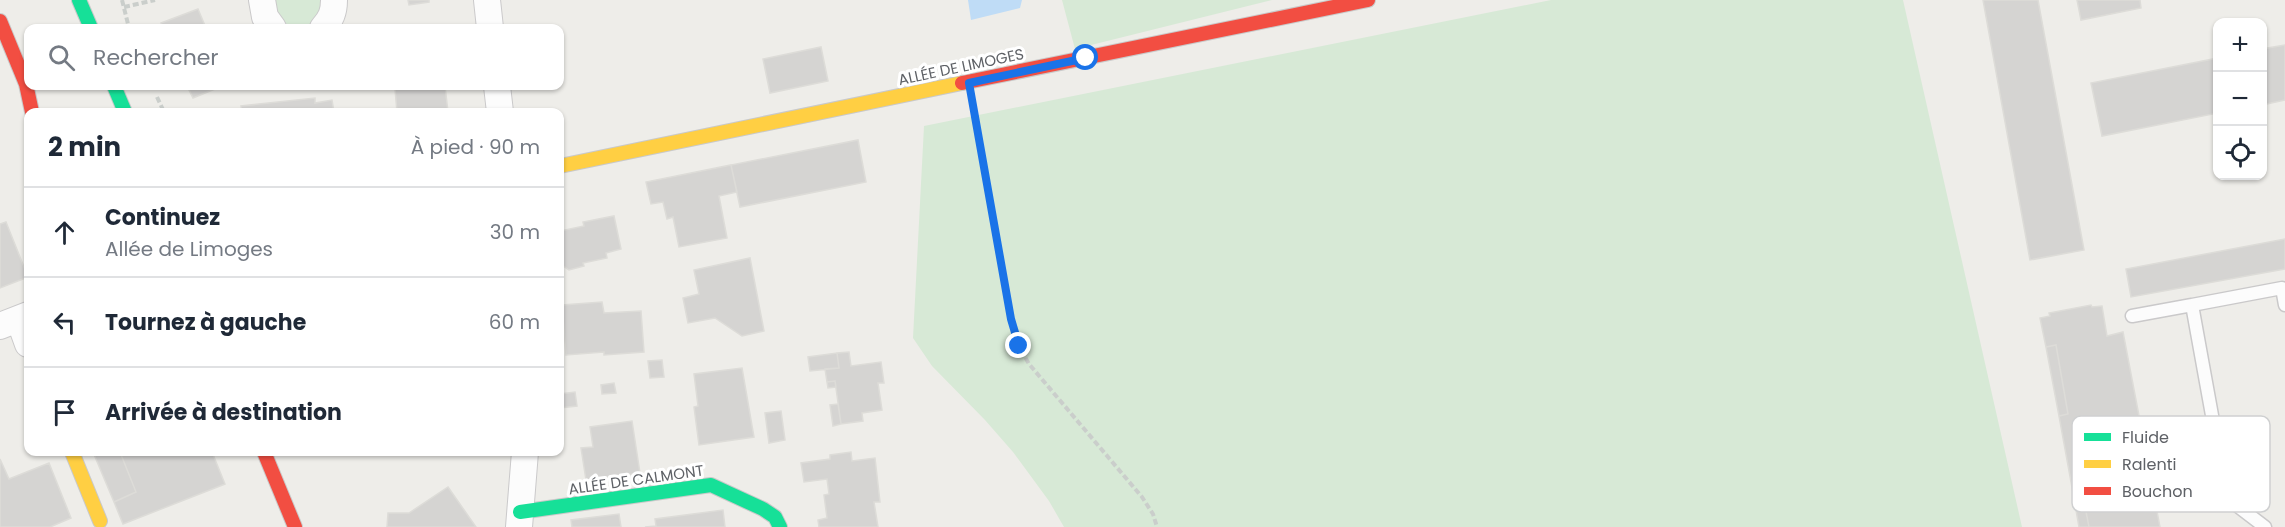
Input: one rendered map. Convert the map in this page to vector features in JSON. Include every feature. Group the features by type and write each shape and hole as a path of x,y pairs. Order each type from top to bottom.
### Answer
{"street":[{"path":"79,0 89,24"},
{"path":"262,0 265,17 270,24"},
{"path":"327,24 334,10 334,0"},
{"path":"487,0 490,24"},
{"name":"ALLÉE DE LIMOGES","path":"564,165 1368,0"},
{"path":"0,21 24,79"},
{"path":"27,90 31,108"},
{"path":"116,90 123,108"},
{"path":"497,90 500,108"},
{"path":"16,320 24,336"},
{"path":"74,456 100,521"},
{"path":"266,456 295,527"},
{"path":"519,520 525,456"},
{"name":"ALLÉE DE CALMONT","path":"519,520 711,485 763,508 775,517 780,527"}],"lane":[{"path":"2132,316 2283,287 2285,305"},
{"path":"2192,305 2212,416"},
{"path":"2245,512 2265,527"}],"path":[{"path":"122,0 128,24"},
{"path":"124,7 155,0"},
{"path":"969,83 1011,319 1019,346 1029,364 1142,497 1153,514 1157,527"}],"green space":[{"path":"273,0 324,0 315,22 311,24 287,24 279,15"},
{"path":"1062,0 1272,0 1075,49"},
{"path":"1551,0 1903,0 2022,527 1064,527 1049,501 1013,452 932,366 913,338 924,126"}],"water":[{"path":"968,0 1022,0 1020,8 971,20"}],"building":[{"path":"408,0 429,0 429,2 409,5"},
{"path":"1983,0 2038,0 2084,250 2030,260"},
{"path":"2077,0 2140,0 2141,8 2081,20"},
{"path":"198,9 204,24 161,24"},
{"path":"2285,45 2285,100 2267,104 2267,72 2267,48"},
{"path":"821,47 828,81 770,93 763,59"},
{"path":"2213,59 2213,114 2102,136 2091,83"},
{"path":"189,90 213,90 193,98"},
{"path":"395,90 445,90 448,108 397,108"},
{"path":"315,98 315,103 332,100 333,108 241,108 241,106"},
{"path":"858,140 866,182 740,207 731,165"},
{"path":"731,165 737,192 719,196 727,238 679,247 673,217 667,219 663,202 651,204 646,182"},
{"path":"614,216 621,249 606,253 607,258 583,263 584,266 569,270 564,266 564,230 584,226 583,222"},
{"path":"6,222 24,267 24,279 0,288 0,224"},
{"path":"2285,239 2285,269 2131,297 2126,269"},
{"path":"750,258 764,331 742,336 715,318 688,323 683,298 699,294 694,270"},
{"path":"602,302 604,313 641,311 644,352 566,355 564,305"},
{"path":"2091,305 2092,307 2102,306 2107,336 2123,332 2139,416 2072,416 2072,482 2059,416 2068,414 2056,345 2046,347 2040,318 2050,316 2049,313"},
{"path":"2056,345 2068,414 2059,416 2046,347"},
{"path":"849,352 851,366 881,362 884,383 878,383 882,410 862,413 863,421 841,424 835,381 827,382 825,369 839,368 837,353"},
{"path":"837,353 839,368 810,371 808,357"},
{"path":"662,360 664,377 650,378 648,361"},
{"path":"742,368 754,437 699,445 694,407 698,406 694,374"},
{"path":"835,381 836,387 828,388 827,382"},
{"path":"614,383 616,393 602,394 601,385"},
{"path":"575,392 577,406 564,408 564,393"},
{"path":"838,404 841,424 833,426 830,405"},
{"path":"781,411 785,440 769,443 765,413"},
{"path":"632,421 640,473 586,480 581,448 593,447 590,427"},
{"path":"851,452 852,461 875,458 880,502 874,502 878,527 819,527 818,520 827,518 824,495 829,494 827,479 804,482 801,463 830,459 830,455"},
{"path":"95,456 122,456 136,492 114,502"},
{"path":"122,456 214,456 225,484 123,524 114,502 136,492"},
{"path":"0,459 9,479 49,463 71,518 50,527 0,527"},
{"path":"448,487 476,527 387,527 388,513 409,513"},
{"path":"723,510 725,527 645,527 656,526 655,519"},
{"path":"2076,512 2086,512 2089,527 2079,527"},
{"path":"2086,512 2157,512 2160,527 2089,527"},
{"path":"619,514 621,527 572,527 571,520"}],"traffic: fast":[{"path":"79,0 89,24"},
{"path":"116,90 123,108"},
{"path":"520,512 711,485 763,509 775,517 780,527"}],"traffic: slow":[{"path":"564,165 962,83"},
{"path":"74,456 100,521"}],"traffic: jam":[{"path":"962,83 1368,0"},
{"path":"0,21 24,79"},
{"path":"27,90 31,108"},
{"path":"266,456 295,527"}],"route":[{"path":"1019,346 1011,319 969,83 1086,58"}]}
